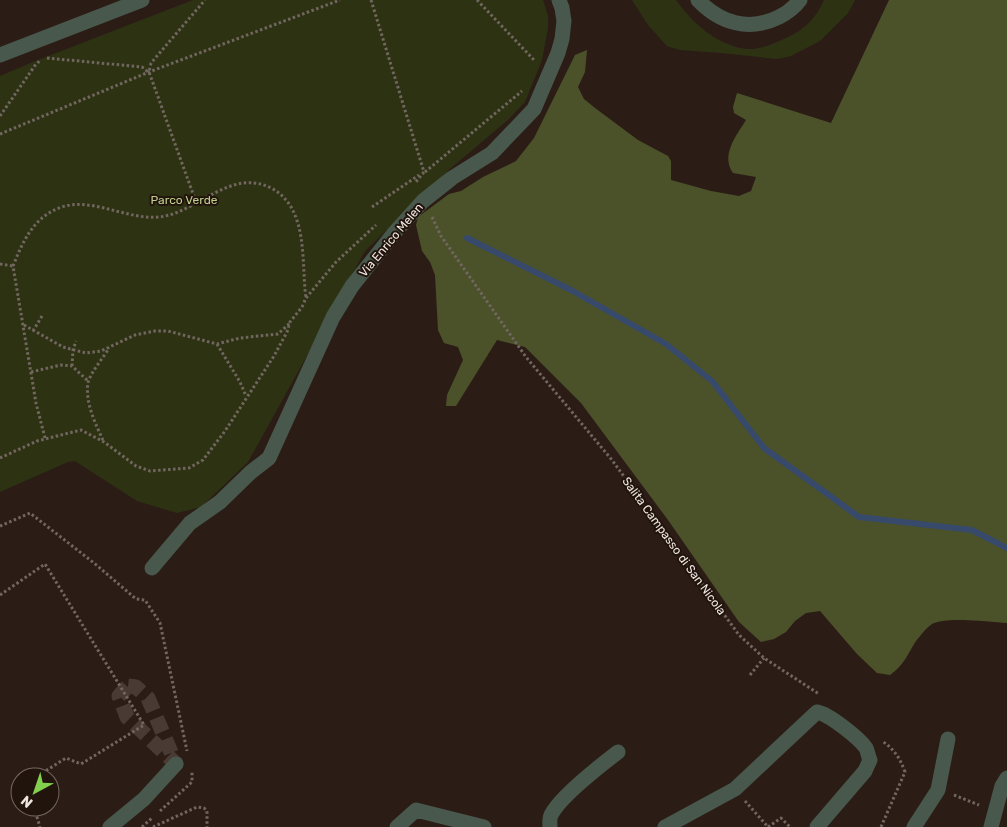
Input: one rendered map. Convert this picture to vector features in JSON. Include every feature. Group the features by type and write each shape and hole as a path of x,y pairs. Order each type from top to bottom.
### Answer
{"street":[{"path":"0,55 142,0"},
{"name":"Via Enrico Melen","path":"152,568 190,523 220,502 251,472 270,458 333,317 352,286 395,232 423,201 444,184 492,153 534,109 558,54 562,39 564,21 559,0"},
{"path":"698,0 723,19 737,24 750,25 763,24 780,16 800,0"},
{"path":"665,827 735,789 817,712 837,722 864,747 870,760 865,771 817,827"},
{"path":"914,827 938,790 948,739"},
{"path":"550,827 550,816 557,807 592,772 618,752"},
{"path":"110,827 144,799 176,764"},
{"path":"991,827 1002,786 1007,778"},
{"path":"397,827 416,810 484,827"}],"path":[{"path":"196,202 149,72 151,63 205,0"},
{"path":"0,134 149,72 340,0"},
{"path":"371,0 424,172"},
{"path":"477,0 538,66"},
{"path":"0,116 36,64 41,60 48,58 142,67 149,72"},
{"path":"372,207 424,172 528,86"},
{"path":"45,438 36,403 13,266 21,245 31,229 50,212 63,206 77,204 138,216 160,217 180,211 227,187 245,183 260,184 282,196 297,220 301,235 306,298"},
{"path":"23,325 63,347 86,352 110,348 135,335 155,331 168,331 217,344 240,338 278,334 290,322 306,298 336,262 380,221"},
{"name":"Salita Campasso di San Nicola","path":"442,236 526,356 612,460 728,622 744,641 764,658 822,697"},
{"path":"0,264 13,266"},
{"path":"33,331 42,316"},
{"path":"0,458 45,438 81,430 104,442 136,466 150,471 189,468 202,460 214,447 281,344 290,322"},
{"path":"72,366 73,350 76,341"},
{"path":"217,344 240,382 246,396"},
{"path":"104,442 92,416 88,398 88,381 110,348"},
{"path":"31,372 61,365 72,366 88,381"},
{"path":"0,526 30,513 136,599 145,600 160,623 187,754"},
{"path":"0,595 45,564 144,725 81,764 66,758 52,767"},
{"path":"750,675 764,658"},
{"path":"876,736 891,747 901,760 904,772 881,827"},
{"path":"174,798 192,782 193,777"},
{"path":"735,789 768,827 780,818 790,827"},
{"path":"938,790 979,805 979,811 982,805 985,806"},
{"path":"154,827 197,807 204,808 207,811 207,827"}],"green space":[{"name":"Parco Verde","path":"193,0 543,0 548,16 548,28 542,60 525,102 509,119 451,168 365,251 248,462 201,507 177,513 137,501 75,461 68,462 0,492 0,76"},
{"path":"632,0 676,0 698,25 716,38 736,47 752,49 771,45 797,32 813,19 824,0 855,0 848,13 820,41 791,56 777,59 680,50 667,46 648,25"},
{"path":"889,0 1007,0 1007,623 947,620 932,624 916,641 902,663 890,675 877,673 857,654 820,611 806,613 795,621 786,632 774,639 761,642 739,622 668,520 581,403 525,347 497,340 456,406 446,406 447,395 463,360 458,347 444,343 438,330 435,275 430,262 422,251 416,225 418,217 449,194 461,191 483,177 516,161 534,138 575,55 587,50 585,72 578,87 584,99 638,140 668,156 671,161 671,180 711,191 739,196 751,191 756,177 733,173 728,159 731,145 746,120 734,113 733,107 737,93 831,123"}],"waterway":[{"path":"467,238 571,290 666,344 712,381 764,448 859,517 972,530 1007,548"}],"tunnel":[{"path":"128,686 136,687 148,698 176,764 127,717 119,696 128,686"}]}
